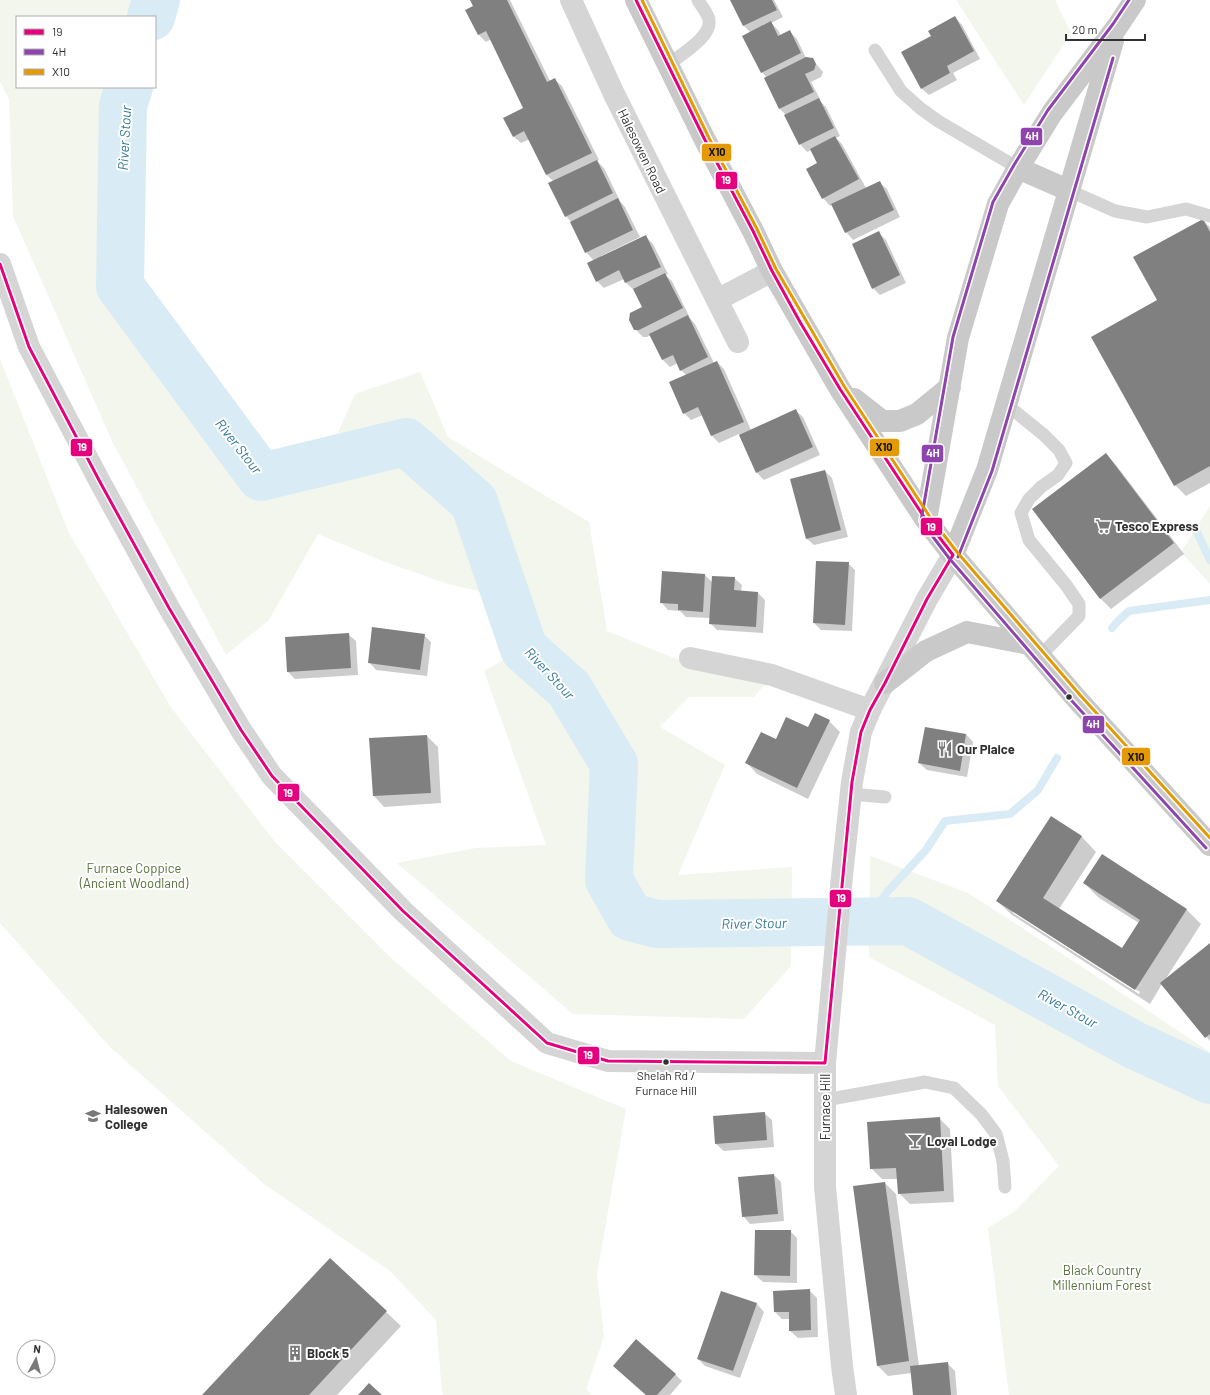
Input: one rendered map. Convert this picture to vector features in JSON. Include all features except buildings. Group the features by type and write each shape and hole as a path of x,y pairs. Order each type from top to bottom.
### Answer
{"main road":[{"path":"636,0 772,271 840,389 926,520 953,555 1034,650 1210,845"},
{"path":"926,520 958,338 998,204 1052,113 1117,27 1135,0"},
{"path":"953,555 987,470 1117,27"},
{"path":"1018,168 1068,190"},
{"path":"840,389 882,421 900,421 917,414 950,387"},
{"path":"885,682 926,651 967,632 1034,650"}],"street":[{"name":"Halesowen Road","path":"571,0 614,94 738,342"},
{"path":"0,264 26,340 32,353 169,608 241,730 272,776 403,911 547,1043 608,1061 825,1063"},
{"path":"716,300 772,271"},
{"name":"Furnace Hill","path":"846,1395 825,1187 825,1063 851,794 861,732 870,710 927,599 953,555"},
{"path":"690,658 772,675 870,710"}],"lane":[{"path":"668,65 704,36 709,27 709,19 698,0"},
{"path":"875,50 901,91 920,108 938,121 1018,168"},
{"path":"1068,190 1115,211 1146,217 1186,210 1210,216"},
{"path":"1007,405 1044,435 1059,450 1066,463 1058,475 1033,495 1021,513 1029,540 1066,584 1079,604 1079,616 1034,650"},
{"path":"851,794 885,798"},
{"path":"825,1100 925,1082 954,1088 981,1114 996,1134 1003,1161 1005,1187"}],"green space":[{"path":"0,0 156,0 151,16 16,16 16,88 129,88 123,106 120,286 261,477 330,451 355,394 420,372 448,437 589,522 607,631 684,662 765,684 754,697 689,697 660,727 725,765 678,875 792,867 791,966 744,1019 573,1014 397,863 476,848 546,845 484,671 524,648 506,597 448,584 385,562 318,534 269,620 226,655 112,441 13,216 9,99 0,81"},
{"path":"956,0 1055,0 1071,33 1024,105"},
{"name":"Furnace Coppice (Ancient Woodland)","path":"0,359 69,533 170,706 275,842 389,956 511,1061 626,1109 597,1274 604,1337 586,1389 592,1395 443,1395 436,1320 390,1271 264,1184 110,1047 0,923"},
{"path":"1210,506 1210,584 1181,552"},
{"name":"Black Country Millennium Forest","path":"870,856 968,893 1210,1052 1210,1395 1009,1395 988,1228 1015,1211 1059,1166 998,1086 995,1025 869,957"}],"waterway":[{"name":"River Stour","path":"151,16 156,0"},
{"name":"River Stour","path":"129,88 123,106 120,286 261,477 406,442 474,502 524,649 569,689 614,764 609,880 630,917 657,924 908,921 1134,1045 1210,1080"},
{"path":"1196,530 1210,560"},
{"path":"1112,628 1129,611 1210,600"},
{"path":"867,921 888,891 926,850 945,821 1010,814 1038,790 1057,758"}],"transit line":[{"name":"19","path":"0,264 29,347 100,482 169,608 241,730 272,776 403,911 547,1043 608,1061 825,1063 852,782 861,732 870,710 927,599 953,555 926,520 840,389 800,322 772,271 753,231 705,140 636,0"},
{"name":"X10","path":"642,0 709,138 757,229 776,269 844,386 930,517 957,552 1080,695 1210,838"},
{"name":"4H","path":"1129,0 1113,24 1048,110 993,202 953,337 921,521 949,558 1072,701 1206,848"},
{"name":"4H","path":"958,557 992,471 1113,58"}],"place":[{"name":"Tesco Express","path":"1103,526"},
{"name":"Our Plaice","path":"945,749"},
{"name":"Shelah Rd / Furnace Hill","path":"666,1062"},
{"name":"Halesowen College","path":"93,1116"},
{"name":"Loyal Lodge","path":"915,1141"},
{"name":"Block 5","path":"295,1353"}]}
